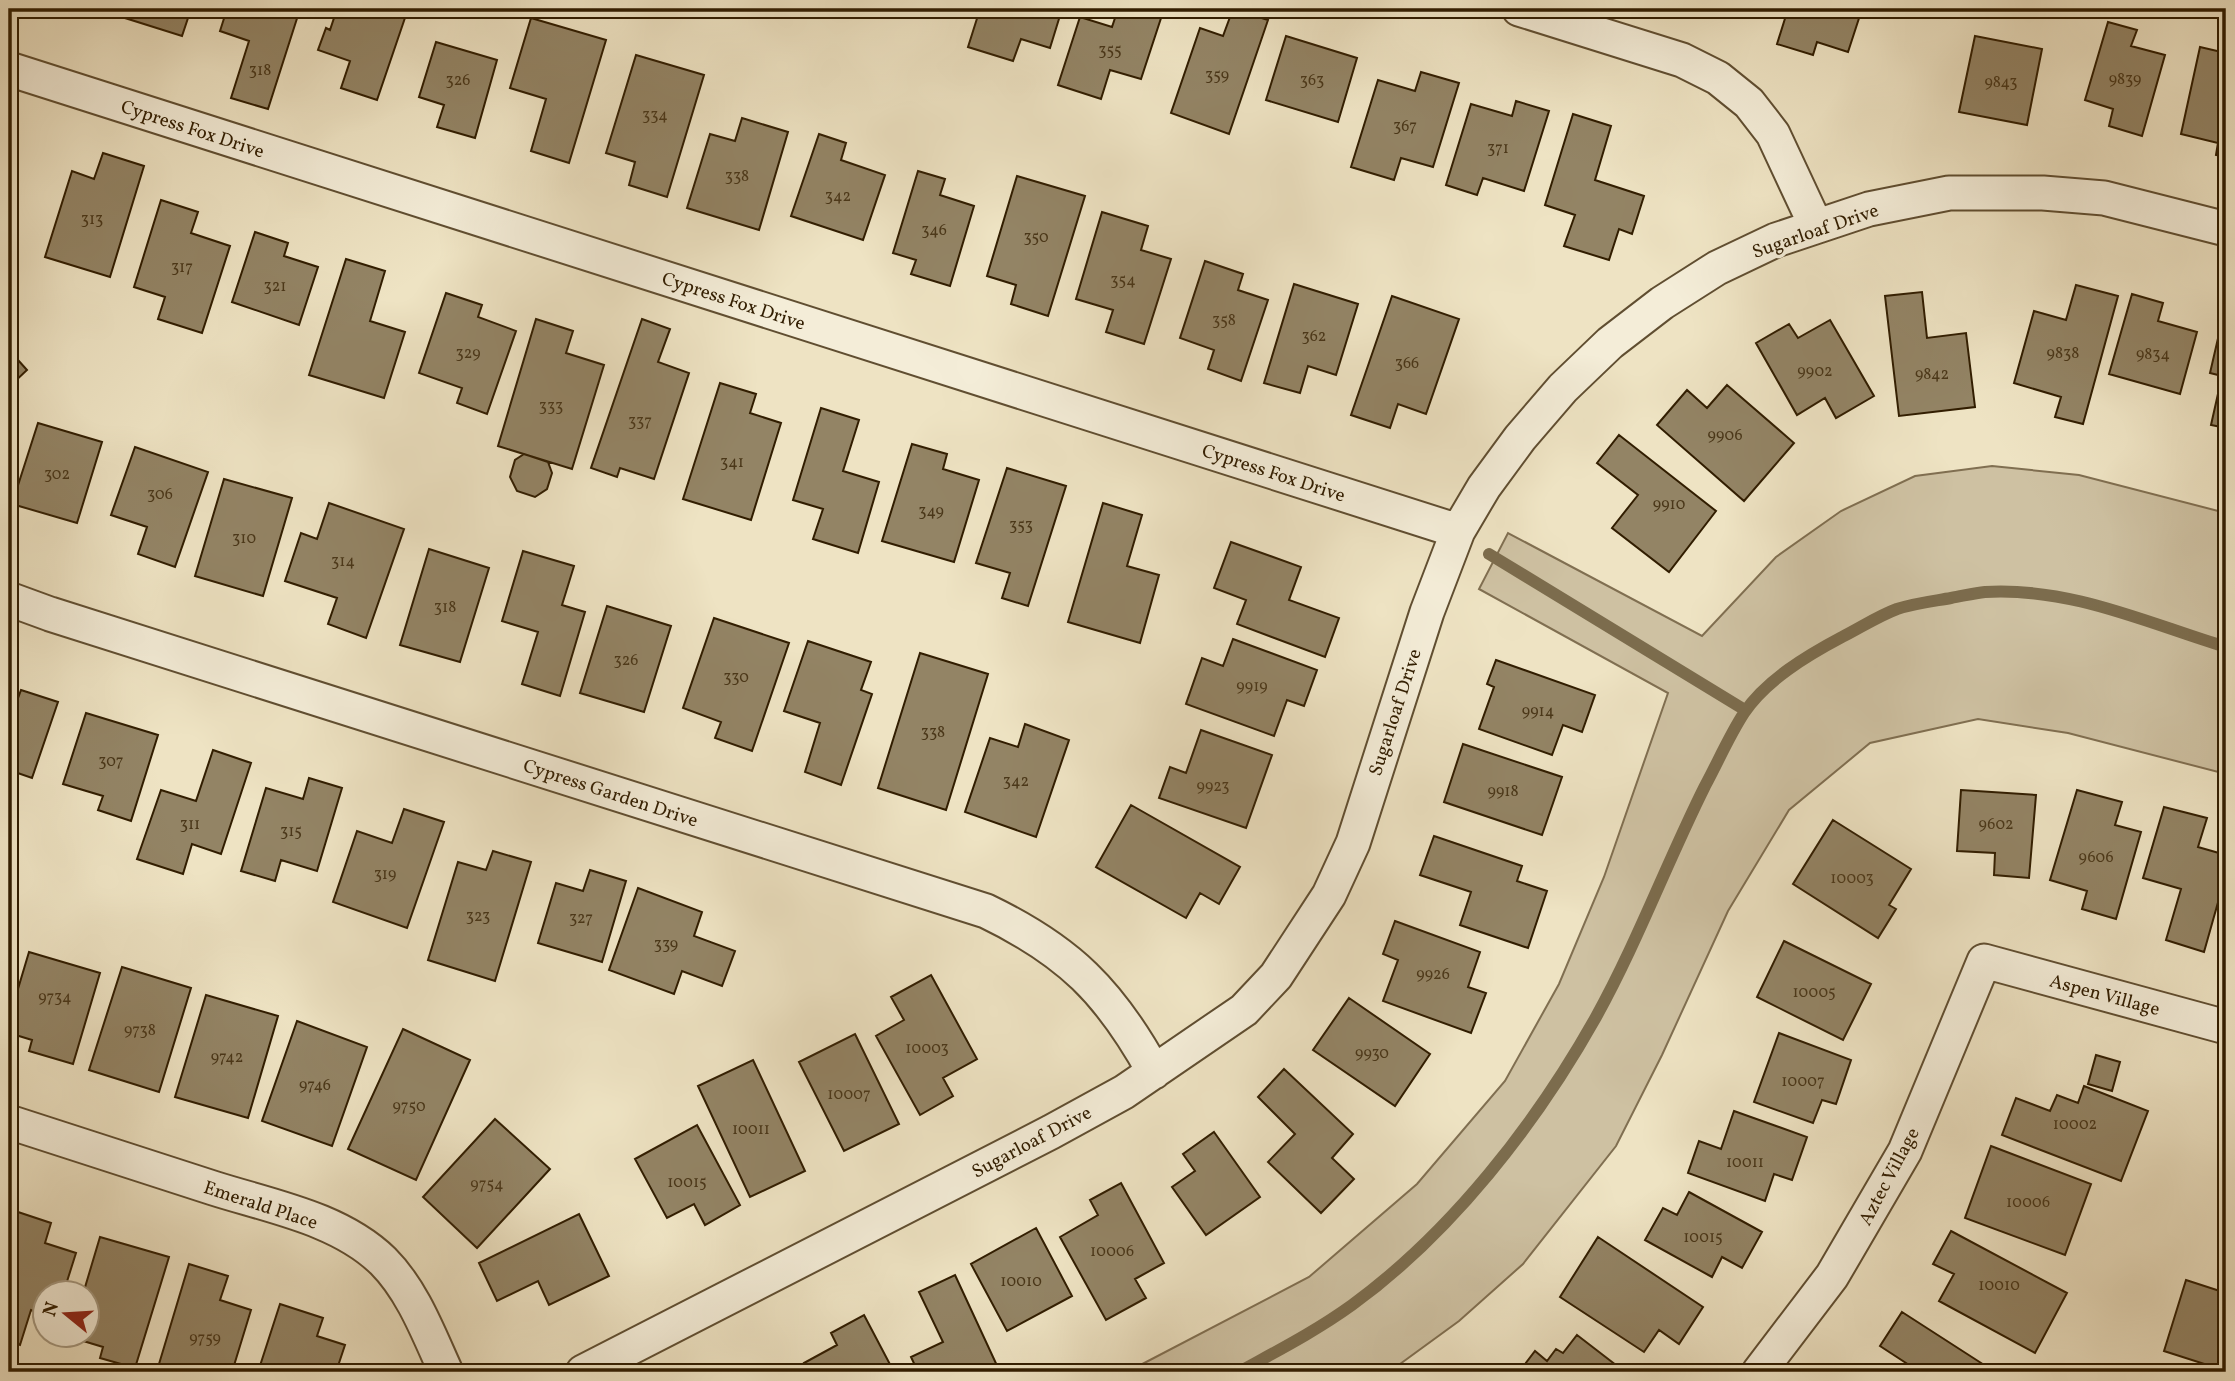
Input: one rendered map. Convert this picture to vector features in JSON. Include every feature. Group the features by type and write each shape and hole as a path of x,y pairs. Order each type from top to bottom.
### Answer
{"street":[{"path":"1519,9 1682,60 1717,78 1749,103 1773,134 1816,226"},
{"name":"Cypress Fox Drive","path":"9,69 1458,531"},
{"name":"Sugarloaf Drive","path":"583,1372 1051,1132 1124,1092 1244,1010 1276,976 1329,895 1353,843 1406,672 1458,531 1484,487 1520,438 1563,387 1610,343 1662,303 1717,268 1776,240 1869,209 1949,193 2043,193 2104,198 2226,229"},
{"name":"Cypress Garden Drive","path":"9,599 986,911 1021,928 1055,950 1087,977 1127,1025 1154,1072"},
{"name":"Aspen Village","path":"1984,961 2226,1027"},
{"name":"Aztec Village","path":"1759,1372 1832,1276 1905,1151 1984,961"},
{"name":"Emerald Place","path":"9,1122 305,1217 354,1239 383,1261 394,1274 426,1329 446,1372"}],"shaded area":[{"path":"1992,466 2079,475 2226,513 2226,774 2068,733 1978,719 1870,743 1789,810 1728,911 1662,1055 1616,1146 1523,1264 1459,1321 1389,1372 1127,1372 1309,1277 1417,1184 1505,1081 1559,984 1604,877 1668,693 1479,589 1508,533 1702,636 1776,557 1841,511 1915,476"}],"building":[{"path":"128,9 191,9 182,36 125,18"},
{"path":"227,9 300,9 268,109 231,98 249,41 220,31"},
{"path":"337,9 408,9 377,100 341,88 350,61 318,50 326,28 330,30"},
{"path":"980,9 1062,9 1050,48 1021,39 1013,61 968,47"},
{"path":"1118,9 1164,9 1141,79 1110,70 1101,99 1058,85 1080,17 1112,27"},
{"path":"1233,9 1268,20 1229,134 1171,113 1200,28 1223,36"},
{"path":"1788,9 1862,9 1848,52 1817,42 1813,55 1777,44"},
{"path":"531,18 606,40 569,163 531,151 546,99 510,88"},
{"path":"2108,22 2137,30 2131,46 2165,55 2142,136 2109,126 2113,109 2085,100"},
{"path":"1286,36 1357,58 1338,122 1266,100"},
{"path":"1975,36 2042,49 2027,125 1959,112"},
{"path":"436,42 497,60 475,138 437,127 444,105 419,97"},
{"path":"2200,47 2226,53 2226,157 2216,155 2218,143 2181,134"},
{"path":"636,55 704,75 667,197 629,185 635,162 606,153"},
{"path":"1421,72 1459,83 1433,167 1401,158 1394,180 1351,167 1378,80 1415,91"},
{"path":"1516,101 1549,111 1524,191 1483,178 1477,195 1446,185 1471,104 1512,116"},
{"path":"1573,114 1611,126 1595,180 1644,196 1632,234 1619,229 1609,260 1564,246 1575,215 1545,205"},
{"path":"742,118 788,132 759,230 687,208 710,134 735,141"},
{"path":"819,134 846,143 841,160 885,175 863,240 791,216"},
{"path":"103,153 144,166 110,277 45,257 72,171 94,179"},
{"path":"918,171 945,179 940,195 974,206 950,286 911,274 916,260 893,253"},
{"path":"1017,176 1085,196 1048,316 1011,304 1016,285 987,276"},
{"path":"161,200 198,212 191,233 230,246 202,333 158,319 165,297 134,287"},
{"path":"1102,212 1148,226 1141,250 1171,259 1144,344 1106,332 1113,310 1076,299"},
{"path":"255,232 288,243 284,256 318,267 299,325 232,302"},
{"path":"346,259 385,271 370,321 405,332 384,398 309,375"},
{"path":"1205,261 1243,274 1238,290 1268,300 1241,381 1208,369 1214,350 1180,338"},
{"path":"1294,284 1358,304 1336,375 1308,366 1300,393 1264,383"},
{"path":"2076,285 2118,296 2083,424 2055,417 2061,397 2014,383 2034,311 2066,320"},
{"path":"1922,292 1927,338 1966,333 1975,407 1899,416 1885,296"},
{"path":"446,293 482,305 478,317 516,331 487,414 457,403 462,388 419,373"},
{"path":"2132,294 2163,303 2158,321 2197,332 2180,394 2109,374"},
{"path":"1392,296 1459,319 1426,414 1398,404 1390,428 1351,415"},
{"path":"536,319 573,331 566,353 604,365 572,469 498,446"},
{"path":"642,319 670,329 658,362 689,373 654,479 620,468 617,477 591,468"},
{"path":"1830,320 1874,396 1836,418 1825,398 1797,415 1756,343 1789,324 1798,338"},
{"path":"2222,321 2226,322 2226,428 2211,425 2222,376 2210,373"},
{"path":"9,350 27,370 9,387"},
{"path":"720,383 756,394 750,413 781,423 751,520 683,499"},
{"path":"1727,385 1794,443 1744,501 1657,425 1687,390 1707,408"},
{"path":"821,408 859,420 843,471 879,482 858,553 813,539 823,509 793,500"},
{"path":"38,423 102,442 77,523 12,504"},
{"path":"1619,435 1716,511 1669,572 1612,528 1638,495 1597,463"},
{"path":"912,444 947,454 943,469 979,480 954,562 882,541"},
{"path":"135,447 208,472 175,567 138,554 147,527 111,515"},
{"path":"524,454 548,462 552,473 547,489 535,497 517,491 510,477 515,460"},
{"path":"1007,468 1066,486 1028,606 1002,598 1010,573 976,563"},
{"path":"224,479 292,498 263,596 195,576"},
{"path":"329,503 404,529 366,638 328,624 337,598 285,581 301,533 317,539"},
{"path":"1103,503 1142,515 1127,566 1159,575 1140,643 1068,622"},
{"path":"1231,542 1301,567 1289,600 1339,618 1325,657 1237,624 1246,600 1214,588"},
{"path":"429,549 489,568 460,662 400,645"},
{"path":"523,551 574,566 562,605 585,612 560,696 522,684 538,632 502,621"},
{"path":"607,606 671,626 644,712 580,693"},
{"path":"714,618 789,643 752,751 715,738 721,722 683,708"},
{"path":"1233,639 1317,670 1304,706 1287,700 1274,736 1186,704 1202,658 1223,666"},
{"path":"808,641 871,662 861,690 872,694 841,785 805,772 820,723 784,711"},
{"path":"920,653 988,674 946,810 878,788"},
{"path":"1496,660 1595,695 1582,732 1563,725 1552,755 1479,729 1494,687 1487,684"},
{"path":"21,690 58,702 32,778 9,770 9,707 14,709"},
{"path":"86,713 158,735 131,821 98,810 103,796 63,784"},
{"path":"1025,724 1069,740 1036,837 965,812 990,738 1018,747"},
{"path":"1201,730 1272,755 1246,828 1159,798 1170,767 1186,773"},
{"path":"1463,744 1562,777 1542,835 1444,802"},
{"path":"213,750 251,763 221,854 192,844 183,874 137,859 161,790 196,801"},
{"path":"309,778 342,788 317,871 281,860 275,881 241,871 266,788 303,799"},
{"path":"1961,790 2036,795 2029,878 1994,875 1995,853 1957,851"},
{"path":"2077,790 2122,802 2115,825 2141,832 2116,919 2082,909 2087,891 2050,880"},
{"path":"1131,805 1240,867 1219,904 1200,893 1186,918 1096,867"},
{"path":"2164,807 2207,818 2198,847 2226,855 2226,874 2204,952 2166,940 2181,889 2143,878"},
{"path":"404,809 444,822 407,928 333,902 357,831 392,843"},
{"path":"1833,820 1911,869 1889,905 1896,909 1878,938 1793,884"},
{"path":"1434,836 1522,866 1517,881 1547,891 1528,948 1460,925 1471,892 1420,875"},
{"path":"493,851 531,862 495,981 428,960 458,862 486,870"},
{"path":"590,870 626,881 602,962 538,943 556,883 583,891"},
{"path":"638,888 702,912 694,936 735,951 722,986 682,971 674,994 609,970"},
{"path":"1395,921 1480,952 1468,987 1486,993 1471,1033 1383,1001 1398,960 1383,954"},
{"path":"1784,941 1871,984 1843,1040 1757,997"},
{"path":"29,952 100,973 73,1064 29,1051 32,1040 9,1033 9,1019"},
{"path":"122,967 191,988 159,1092 89,1070"},
{"path":"931,975 977,1059 943,1078 953,1096 920,1115 876,1036 904,1020 891,997"},
{"path":"206,995 278,1016 248,1118 175,1097"},
{"path":"1349,998 1430,1054 1395,1106 1313,1050"},
{"path":"297,1021 367,1047 332,1146 262,1121"},
{"path":"403,1029 470,1060 416,1180 348,1149"},
{"path":"1779,1033 1851,1060 1836,1104 1822,1100 1813,1123 1754,1102"},
{"path":"855,1034 899,1124 844,1151 799,1062"},
{"path":"2096,1055 2120,1062 2112,1091 2088,1084"},
{"path":"753,1060 805,1171 750,1197 698,1086"},
{"path":"1284,1069 1353,1134 1332,1158 1354,1179 1321,1213 1268,1162 1295,1134 1258,1097"},
{"path":"2084,1086 2148,1111 2121,1181 2002,1135 2016,1098 2050,1111 2057,1095 2078,1103"},
{"path":"1734,1111 1807,1137 1792,1180 1774,1174 1765,1201 1688,1173 1699,1141 1721,1149"},
{"path":"495,1119 550,1169 477,1248 423,1197"},
{"path":"697,1125 740,1205 705,1225 694,1204 667,1218 635,1159"},
{"path":"1214,1132 1260,1197 1206,1235 1172,1187 1195,1171 1183,1154"},
{"path":"1991,1146 2091,1184 2065,1255 1965,1218"},
{"path":"1121,1183 1164,1263 1135,1279 1146,1298 1106,1320 1060,1237 1098,1215 1090,1200"},
{"path":"1689,1192 1762,1232 1742,1268 1722,1257 1712,1277 1645,1240 1663,1208 1677,1215"},
{"path":"15,1211 51,1223 45,1243 76,1253 67,1280 32,1280 32,1310 20,1345 9,1341 9,1230"},
{"path":"579,1214 609,1276 549,1305 538,1281 497,1301 479,1263"},
{"path":"1036,1228 1072,1296 1007,1331 971,1264"},
{"path":"1951,1231 2067,1293 2035,1353 1939,1301 1954,1274 1933,1264"},
{"path":"100,1237 169,1257 135,1368 100,1358 103,1347 102,1280 87,1280"},
{"path":"1598,1237 1703,1307 1679,1344 1659,1330 1644,1352 1560,1297"},
{"path":"189,1264 228,1276 220,1300 251,1310 232,1372 185,1372 159,1364"},
{"path":"955,1275 1000,1372 918,1372 911,1357 943,1342 919,1292"},
{"path":"2186,1280 2226,1293 2226,1371 2164,1351"},
{"path":"280,1304 323,1318 317,1336 345,1345 336,1372 258,1372"},
{"path":"1902,1312 1992,1370 1991,1372 1904,1372 1909,1365 1880,1346"},
{"path":"864,1315 894,1372 809,1372 804,1363 837,1345 831,1333"},
{"path":"1577,1335 1625,1372 1519,1372 1535,1351 1547,1361 1556,1349 1563,1353"}],"waterway":[{"path":"1489,554 1745,710"},
{"path":"1239,1372 1352,1305 1388,1276 1457,1210 1519,1136 1572,1057 1611,989 1691,815 1744,713 1753,701 1788,669 1829,644 1897,609 1985,592 2017,592 2078,601 2226,647"}]}
